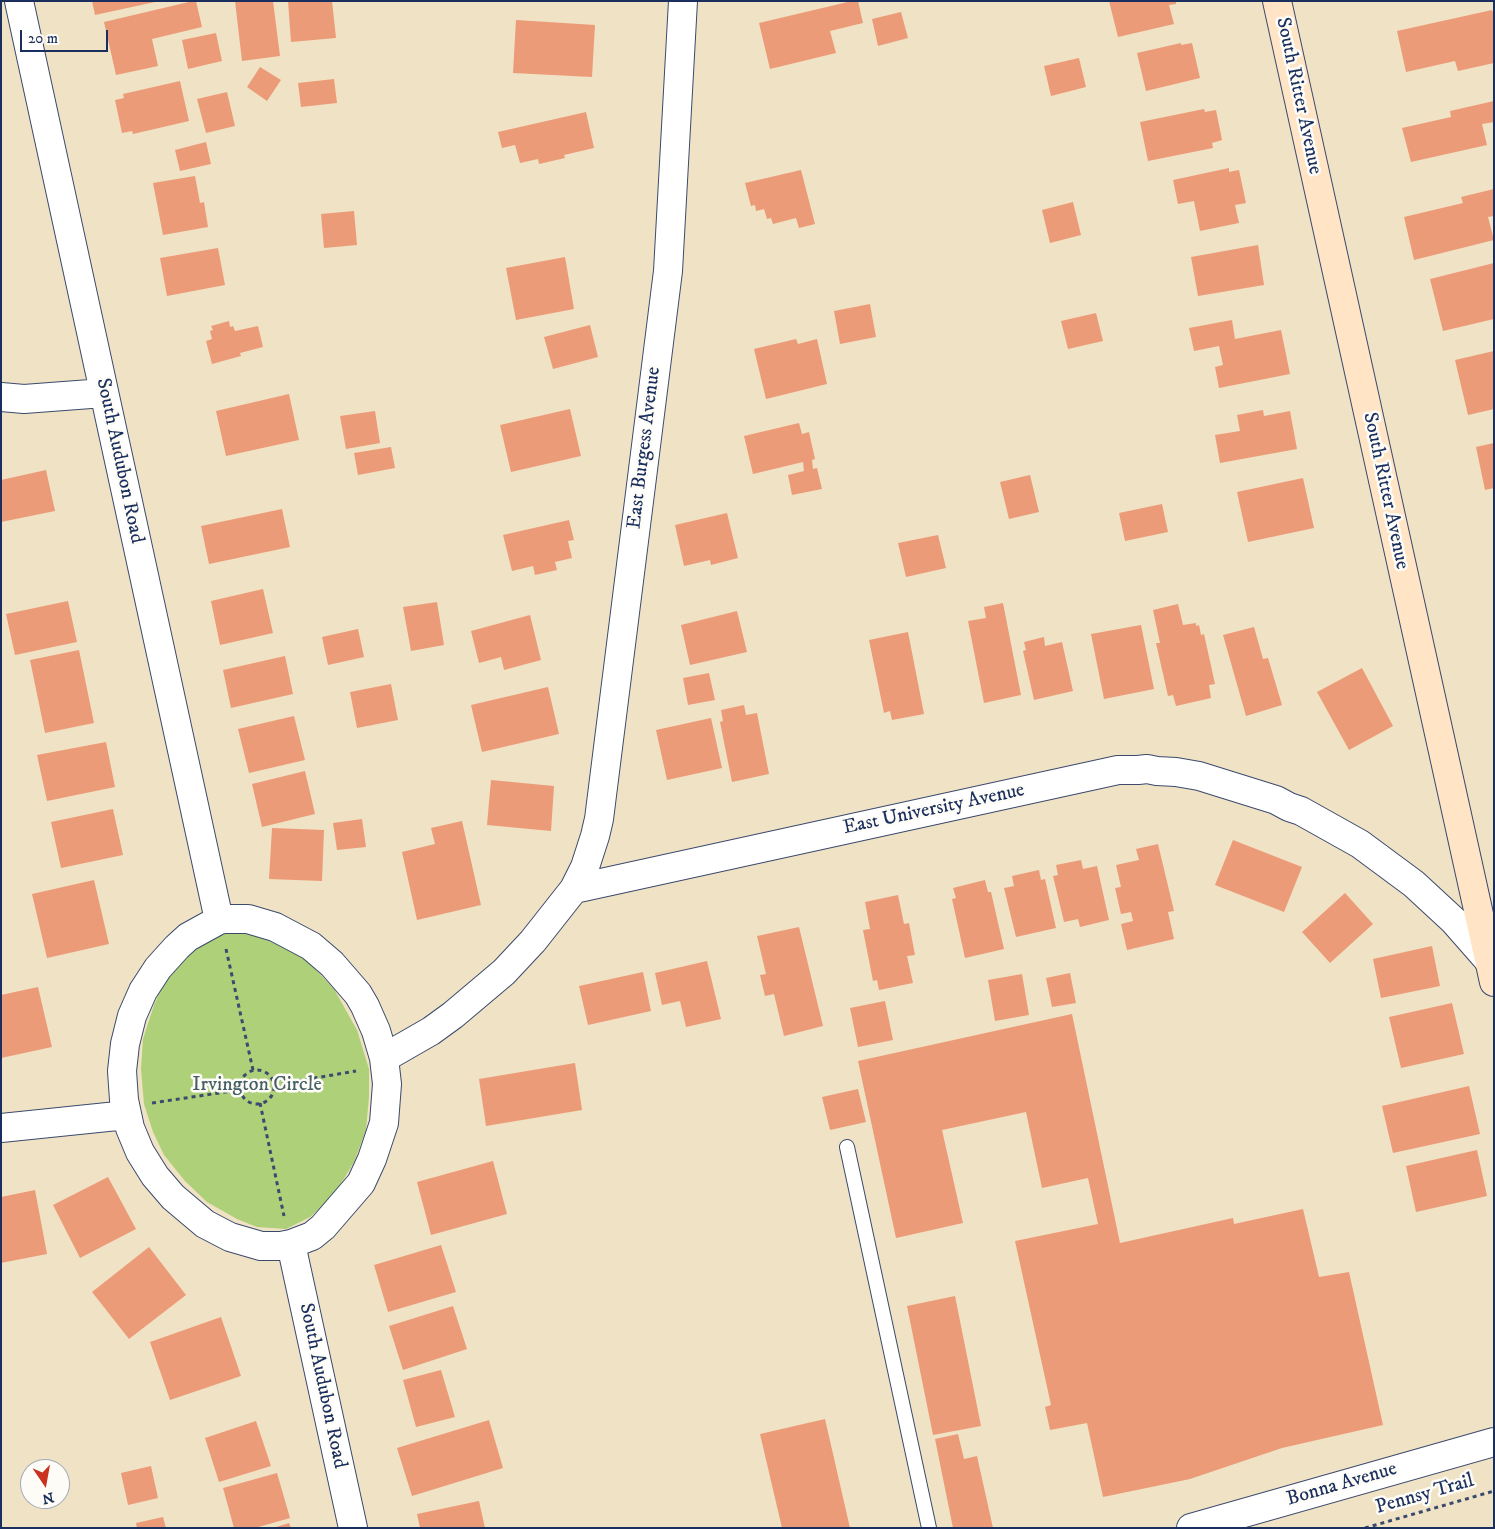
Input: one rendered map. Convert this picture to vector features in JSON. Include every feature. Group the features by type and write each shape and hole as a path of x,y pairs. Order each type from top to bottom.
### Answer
{"street":[{"name":"South Audubon Road","path":"19,1 222,932"},
{"name":"East Burgess Avenue","path":"574,889 585,866 595,836 598,819 667,280 683,1"},
{"name":"South Ritter Avenue","path":"1277,1 1492,969"},
{"path":"1,397 24,399 104,394"},
{"name":"East University Avenue","path":"574,889 1118,770 1147,769 1199,776 1276,800 1349,837 1382,859 1414,884 1454,920 1492,969"},
{"path":"384,1058 453,1016 504,972 533,941 574,889"},
{"path":"248,919 275,927 310,946 342,974 362,1000 376,1031 384,1058 387,1084 384,1123 372,1159 361,1183 323,1227 312,1236 287,1232 271,1247 230,1237 205,1224 163,1187 147,1164 135,1140 135,1109 122,1087 123,1058 132,1016 143,991 158,968 188,938 222,932 248,919"},
{"path":"1,1128 135,1109"},
{"name":"South Audubon Road","path":"287,1232 353,1528"},
{"name":"Bonna Avenue","path":"1191,1528 1494,1442"}],"lane":[{"path":"847,1147 929,1528"}],"path":[{"path":"222,932 253,1070"},
{"path":"253,1070 264,1071 272,1079 274,1085 274,1091 268,1100 260,1103 246,1101 239,1090 240,1081 243,1076 253,1070"},
{"path":"274,1085 360,1071"},
{"path":"135,1109 239,1090"},
{"path":"260,1103 287,1232"},
{"name":"Pennsy Trail","path":"1365,1528 1494,1491"}],"green space":[{"name":"Irvington Circle","path":"236,931 257,933 303,956 334,989 357,1030 369,1069 366,1130 354,1162 333,1197 310,1217 286,1229 257,1227 237,1219 207,1202 185,1181 164,1155 153,1132 144,1104 141,1069 143,1039 154,1005 170,970 186,953 207,940"}],"building":[{"path":"92,1 155,1 155,2 95,15"},
{"path":"196,1 202,27 152,39 158,66 116,75 104,22"},
{"path":"235,1 273,1 280,56 242,61"},
{"path":"288,1 332,1 336,38 291,42"},
{"path":"858,1 863,23 830,31 836,53 770,69 759,23"},
{"path":"1109,1 1176,1 1176,4 1169,5 1174,24 1118,37"},
{"path":"1492,10 1494,16 1494,63 1458,71 1455,61 1406,72 1397,31"},
{"path":"901,12 908,38 878,46 872,19"},
{"path":"516,20 595,25 592,77 513,73"},
{"path":"216,33 222,61 188,69 182,40"},
{"path":"1181,43 1181,45 1192,43 1200,78 1146,91 1137,53"},
{"path":"1079,58 1086,87 1051,96 1044,66"},
{"path":"260,67 281,80 267,101 247,87"},
{"path":"334,79 337,103 301,107 298,83"},
{"path":"180,81 189,121 133,134 132,131 122,133 115,100 124,98 123,94"},
{"path":"227,92 235,126 206,133 197,99"},
{"path":"1494,101 1494,122 1482,124 1487,145 1411,162 1402,128 1451,117 1450,111"},
{"path":"1204,109 1205,112 1216,110 1222,140 1212,143 1213,148 1148,161 1140,122"},
{"path":"586,112 594,148 564,155 565,158 539,164 538,159 520,163 515,145 502,148 498,132"},
{"path":"206,142 211,164 180,171 175,150"},
{"path":"1229,168 1229,172 1239,170 1246,203 1235,205 1239,223 1200,231 1194,201 1178,204 1173,180"},
{"path":"801,170 815,224 799,228 796,218 773,224 771,218 767,219 764,209 756,211 755,205 751,206 745,183"},
{"path":"195,176 200,203 204,202 208,227 163,235 153,183"},
{"path":"1494,189 1494,216 1488,217 1494,240 1414,260 1404,217 1463,203 1461,197"},
{"path":"1073,202 1081,235 1050,243 1042,210"},
{"path":"354,211 357,245 324,248 321,214"},
{"path":"1258,245 1264,285 1198,296 1191,257"},
{"path":"218,248 225,285 167,296 160,258"},
{"path":"565,257 574,309 516,320 506,268"},
{"path":"1494,263 1494,319 1443,331 1430,279"},
{"path":"870,304 876,337 840,344 834,311"},
{"path":"1096,313 1103,341 1068,349 1061,321"},
{"path":"1232,320 1235,339 1281,330 1290,374 1219,388 1215,367 1223,365 1219,346 1194,351 1189,328"},
{"path":"229,321 230,327 233,326 235,331 258,326 263,347 240,353 241,356 212,364 206,341 212,339 210,331 213,330 211,326"},
{"path":"590,325 598,357 553,369 544,337"},
{"path":"796,339 798,344 817,339 827,384 766,399 754,349"},
{"path":"1494,351 1494,409 1468,415 1455,360"},
{"path":"289,394 299,440 226,456 216,411"},
{"path":"570,409 581,456 511,472 500,425"},
{"path":"1263,410 1264,416 1290,411 1297,449 1220,463 1215,435 1240,431 1237,415"},
{"path":"375,411 380,443 346,449 340,416"},
{"path":"799,423 802,434 809,432 815,459 812,460 813,469 817,468 822,489 792,495 788,475 804,471 803,462 753,474 744,436"},
{"path":"1494,443 1494,488 1485,490 1476,447"},
{"path":"391,447 395,468 358,475 354,453"},
{"path":"46,470 55,511 1,522 1,480"},
{"path":"1030,475 1039,512 1009,519 1000,482"},
{"path":"1303,478 1314,528 1248,542 1237,492"},
{"path":"1162,504 1168,532 1125,541 1119,513"},
{"path":"282,509 290,547 209,564 201,526"},
{"path":"727,513 738,558 711,565 710,560 684,566 675,525"},
{"path":"569,520 574,540 568,541 572,558 555,562 557,570 535,575 533,566 512,571 503,535"},
{"path":"938,535 946,568 906,577 898,543"},
{"path":"263,589 273,633 220,645 211,601"},
{"path":"68,601 77,642 15,655 6,614"},
{"path":"437,602 444,645 411,651 403,607"},
{"path":"1003,603 1021,695 984,703 968,621 986,618 984,607"},
{"path":"1178,604 1183,625 1196,623 1196,626 1199,625 1201,635 1204,634 1215,684 1209,685 1211,698 1176,706 1173,695 1168,696 1156,643 1160,643 1153,610"},
{"path":"737,611 747,652 690,665 681,625"},
{"path":"530,615 541,660 504,670 501,657 479,663 471,631"},
{"path":"1141,625 1154,689 1104,699 1091,634"},
{"path":"1254,627 1263,659 1268,658 1282,705 1246,716 1223,635"},
{"path":"358,629 364,657 328,665 322,637"},
{"path":"908,632 924,714 892,720 890,711 884,713 869,640"},
{"path":"1044,637 1045,646 1062,642 1073,691 1034,700 1023,651 1026,650 1024,642"},
{"path":"79,650 94,723 45,733 30,660"},
{"path":"285,656 293,694 231,708 223,670"},
{"path":"1362,668 1393,726 1349,750 1317,692"},
{"path":"709,673 715,700 688,705 683,678"},
{"path":"391,684 398,720 357,728 350,692"},
{"path":"548,687 559,734 482,752 471,705"},
{"path":"744,705 746,715 757,713 769,774 732,782 720,722 723,721 721,710"},
{"path":"294,716 305,760 249,773 238,729"},
{"path":"711,718 722,768 667,780 656,730"},
{"path":"106,742 115,787 47,801 37,755"},
{"path":"305,771 315,814 262,827 252,784"},
{"path":"491,780 554,786 551,831 487,825"},
{"path":"113,809 123,855 61,868 51,822"},
{"path":"362,819 366,847 337,850 333,823"},
{"path":"462,821 481,905 417,920 402,852 435,844 431,828"},
{"path":"272,828 324,830 322,881 269,879"},
{"path":"1233,840 1302,867 1284,912 1215,885"},
{"path":"1158,844 1174,911 1168,912 1174,939 1127,950 1121,924 1133,921 1131,912 1121,914 1115,888 1121,887 1116,865 1139,860 1136,849"},
{"path":"1081,860 1083,869 1097,866 1109,920 1080,927 1078,919 1064,922 1053,876 1058,875 1056,865"},
{"path":"1039,870 1041,880 1045,879 1056,928 1016,937 1004,888 1014,886 1012,876"},
{"path":"94,880 109,944 47,958 32,894"},
{"path":"985,880 988,892 991,892 1004,949 965,958 952,899 956,898 953,888"},
{"path":"1345,893 1373,924 1330,963 1302,932"},
{"path":"898,895 904,924 909,923 915,955 907,956 913,983 879,990 877,980 873,981 863,930 870,929 865,902"},
{"path":"799,927 823,1026 784,1036 774,994 765,996 760,975 766,974 757,936"},
{"path":"1432,946 1440,986 1381,998 1373,959"},
{"path":"707,961 721,1019 686,1027 680,1001 662,1005 655,973"},
{"path":"643,972 651,1011 588,1025 579,986"},
{"path":"1070,973 1076,1003 1052,1007 1046,978"},
{"path":"1022,974 1029,1015 995,1021 988,980"},
{"path":"38,987 52,1047 1,1058 1,995"},
{"path":"885,1001 893,1040 858,1047 850,1008"},
{"path":"1452,1003 1464,1054 1401,1068 1389,1017"},
{"path":"1072,1014 1120,1243 1233,1218 1234,1224 1303,1209 1319,1277 1349,1272 1383,1425 1282,1448 1190,1479 1103,1497 1087,1423 1050,1430 1045,1407 1051,1405 1015,1241 1098,1224 1088,1178 1042,1188 1026,1112 942,1130 963,1223 896,1238 858,1061"},
{"path":"575,1063 582,1110 486,1126 479,1079"},
{"path":"1469,1086 1480,1134 1393,1153 1382,1106"},
{"path":"858,1089 866,1122 830,1130 822,1097"},
{"path":"1477,1150 1487,1196 1416,1212 1406,1166"},
{"path":"493,1161 507,1214 431,1235 417,1182"},
{"path":"108,1177 136,1229 80,1258 53,1205"},
{"path":"35,1190 47,1254 1,1263 1,1197"},
{"path":"441,1245 456,1292 388,1312 374,1265"},
{"path":"149,1247 186,1295 129,1339 92,1292"},
{"path":"955,1296 981,1426 933,1435 907,1306"},
{"path":"453,1306 467,1349 403,1370 389,1326"},
{"path":"221,1317 241,1376 170,1400 150,1342"},
{"path":"441,1370 455,1417 416,1427 403,1380"},
{"path":"825,1419 850,1528 782,1528 760,1434"},
{"path":"489,1420 503,1468 412,1496 397,1448"},
{"path":"256,1421 271,1466 219,1482 205,1438"},
{"path":"958,1434 964,1459 977,1456 993,1528 953,1528 935,1439"},
{"path":"151,1466 158,1498 128,1505 121,1473"},
{"path":"277,1473 290,1518 255,1528 234,1528 223,1488"},
{"path":"479,1501 485,1528 420,1528 417,1514"},
{"path":"163,1517 166,1528 137,1528 136,1523"},
{"path":"289,1523 291,1528 276,1528 276,1527"}]}
